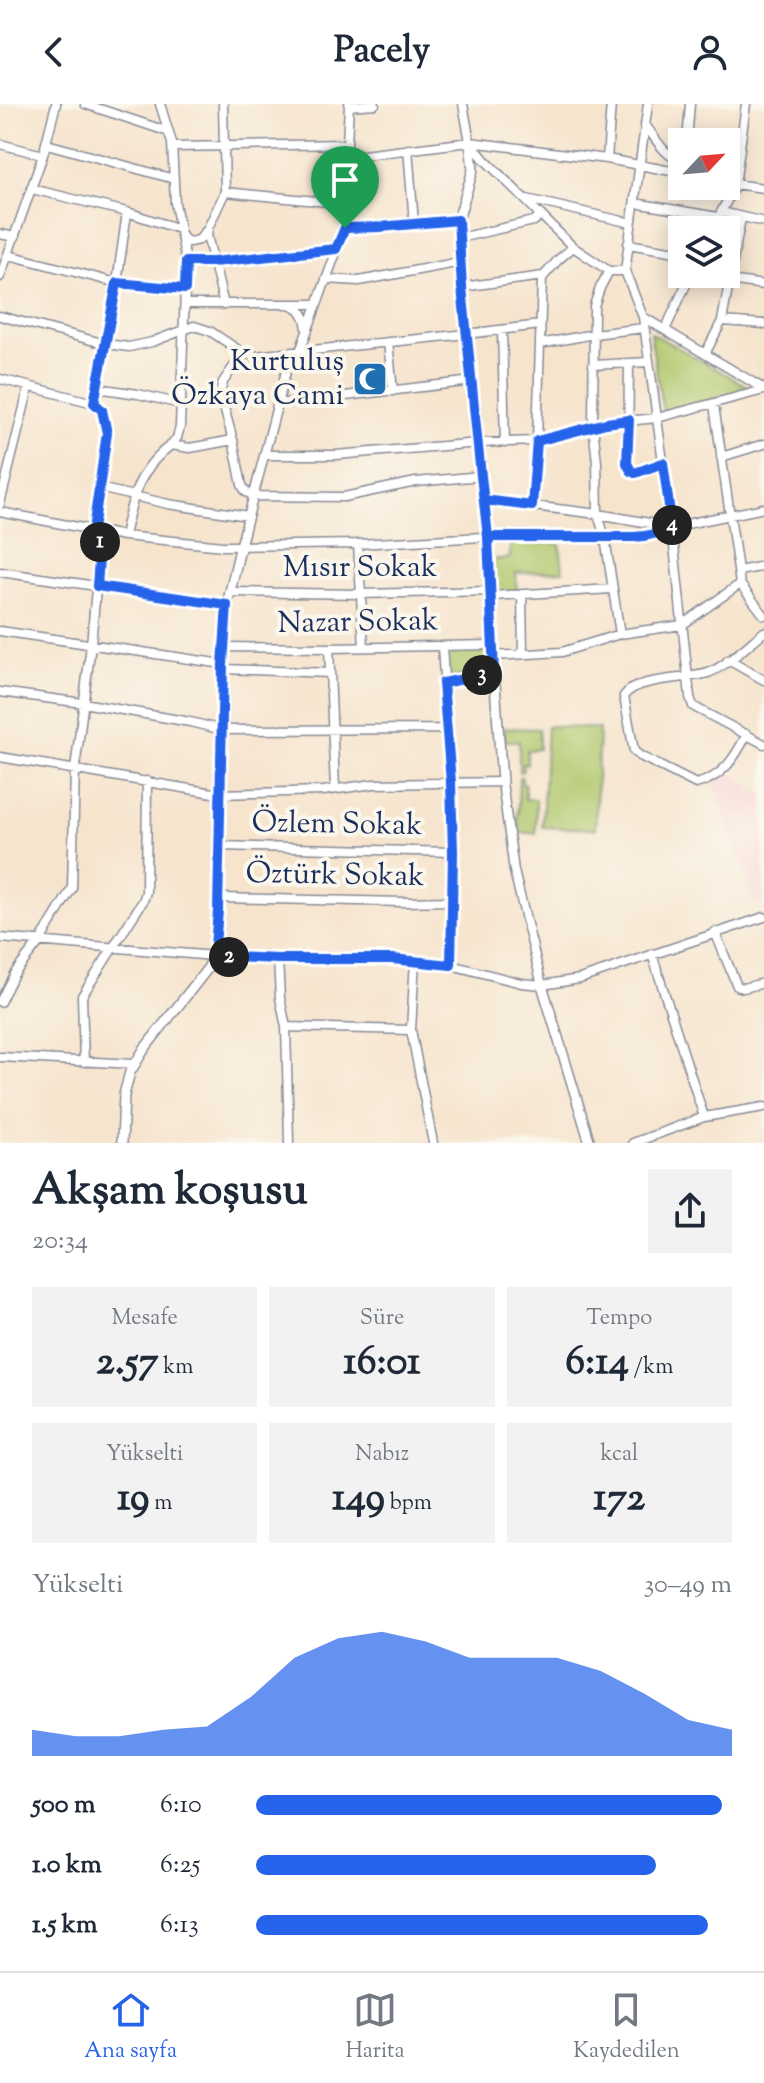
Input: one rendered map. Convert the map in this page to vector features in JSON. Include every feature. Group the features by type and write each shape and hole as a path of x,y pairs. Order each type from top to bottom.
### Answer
{"street":[{"path":"0,277 47,144 56,104"},
{"path":"85,104 169,132"},
{"path":"124,536 138,484 180,431 189,244 179,229 173,147 160,104"},
{"path":"189,244 201,238 208,228 225,192 223,104"},
{"path":"122,1143 124,1095 134,1064 214,956 219,898 219,794 227,605 289,360 300,351 345,228 349,105 375,104"},
{"path":"463,104 473,170"},
{"path":"607,159 611,104"},
{"path":"648,104 625,271 643,317 672,527 691,701 695,708 764,744"},
{"path":"688,128 690,104"},
{"path":"740,134 746,104"},
{"path":"646,126 668,154"},
{"path":"470,142 487,163 573,247 609,271 625,271"},
{"path":"347,157 470,142 607,159 668,170"},
{"path":"0,144 43,155"},
{"path":"47,144 174,179"},
{"path":"173,147 347,144"},
{"path":"408,149 414,223"},
{"path":"487,163 479,162 473,170 458,220 488,537 502,782 514,871 542,985 590,1143"},
{"path":"740,185 764,188"},
{"path":"32,189 127,212 179,229"},
{"path":"225,192 348,204"},
{"path":"524,198 631,223"},
{"path":"720,214 725,200"},
{"path":"635,203 764,222"},
{"path":"94,403 127,212"},
{"path":"459,238 534,221 541,215"},
{"path":"740,223 741,218"},
{"path":"345,228 458,220"},
{"path":"208,228 207,239 224,305"},
{"path":"0,234 15,237"},
{"path":"189,244 200,243 207,247 213,262"},
{"path":"628,244 668,251"},
{"path":"462,287 543,276 573,247"},
{"path":"186,262 336,249"},
{"path":"9,255 117,283 185,289"},
{"path":"326,279 359,281 461,262"},
{"path":"609,271 594,306 593,426 598,514 605,538 620,634"},
{"path":"532,506 543,276"},
{"path":"740,282 764,285"},
{"path":"665,330 684,288"},
{"path":"705,354 722,321 728,288"},
{"path":"186,304 316,304"},
{"path":"291,304 304,317 306,332"},
{"path":"0,316 106,344 135,347 194,326 206,329 243,353 255,356 540,325"},
{"path":"643,317 764,390"},
{"path":"722,321 764,324"},
{"path":"540,344 644,328"},
{"path":"502,330 505,443"},
{"path":"388,342 393,391"},
{"path":"243,353 220,391 246,492 254,496 344,497 416,482 481,476"},
{"path":"593,365 649,362"},
{"path":"629,363 627,463 635,473 663,463"},
{"path":"0,379 94,403 102,410 107,427 99,488 97,586 75,769 72,888 40,941 14,974 0,1002"},
{"path":"277,404 473,381"},
{"path":"0,504 29,387"},
{"path":"97,388 181,404"},
{"path":"264,455 336,455 537,441 593,426 657,418 764,390"},
{"path":"714,405 740,584 764,615"},
{"path":"171,445 190,448 233,440"},
{"path":"721,457 764,444"},
{"path":"99,488 188,508 248,516"},
{"path":"484,500 672,527"},
{"path":"0,512 124,536 223,546 358,544 488,537 605,538 655,534 672,527 764,508"},
{"path":"358,544 364,647"},
{"path":"739,571 764,566"},
{"path":"0,572 227,605"},
{"path":"493,656 562,652 620,634 682,625 740,584"},
{"name":"Mısır Sokak","path":"230,592 522,594 613,589"},
{"path":"522,594 523,654"},
{"path":"0,631 223,666 330,673"},
{"path":"747,734 731,763 699,784 693,783 636,753 624,699 630,689 707,674 764,632"},
{"name":"Nazar Sokak","path":"224,647 492,645"},
{"path":"442,646 453,852 451,965"},
{"path":"329,648 335,788"},
{"path":"728,660 764,680"},
{"path":"443,683 494,673"},
{"path":"0,692 83,703 223,730 446,729"},
{"path":"0,757 219,794 318,791 374,784 502,782"},
{"path":"84,1062 82,996 146,892 147,781"},
{"name":"Özlem Sokak","path":"220,846 453,852"},
{"name":"Öztürk Sokak","path":"219,898 451,901"},
{"path":"0,938 214,956 415,960 542,985 580,979 764,917"},
{"path":"715,932 737,986 743,988 764,983"},
{"path":"652,954 704,1117"},
{"path":"278,959 280,998 286,1027 289,1143"},
{"path":"415,960 411,1030 433,1143"},
{"path":"286,1027 411,1030"},
{"path":"0,1057 134,1064"},
{"path":"633,1143 704,1117 764,1107"}],"shaded area":[{"path":"728,772 764,795 764,901 755,904 713,783"}],"green space":[{"path":"650,332 752,389 663,412"},
{"path":"510,542 560,544 563,571 516,573 517,593 495,593 492,560 510,558"},
{"path":"445,649 487,649 489,670 447,679"},
{"path":"547,726 599,729 595,829 542,827"},
{"path":"504,728 539,729 539,749 527,750 527,764 523,764 523,771 519,772 519,741 505,741"},
{"path":"519,777 525,784 525,799 536,799 536,833 517,833"}],"place":[{"name":"Kurtuluş Özkaya Cami","path":"370,379"}],"route":[{"path":"345,228 336,249 186,262 185,289 117,283 94,403 102,410 107,433 93,530 101,532 97,586 227,605 214,956 392,959 451,965 453,852 443,683 494,673 484,500 532,506 537,441 606,423 629,420 627,463 633,473 663,463 672,527 668,530 634,537 488,537 484,500 481,476 479,443 462,287 458,220 345,228"}]}
